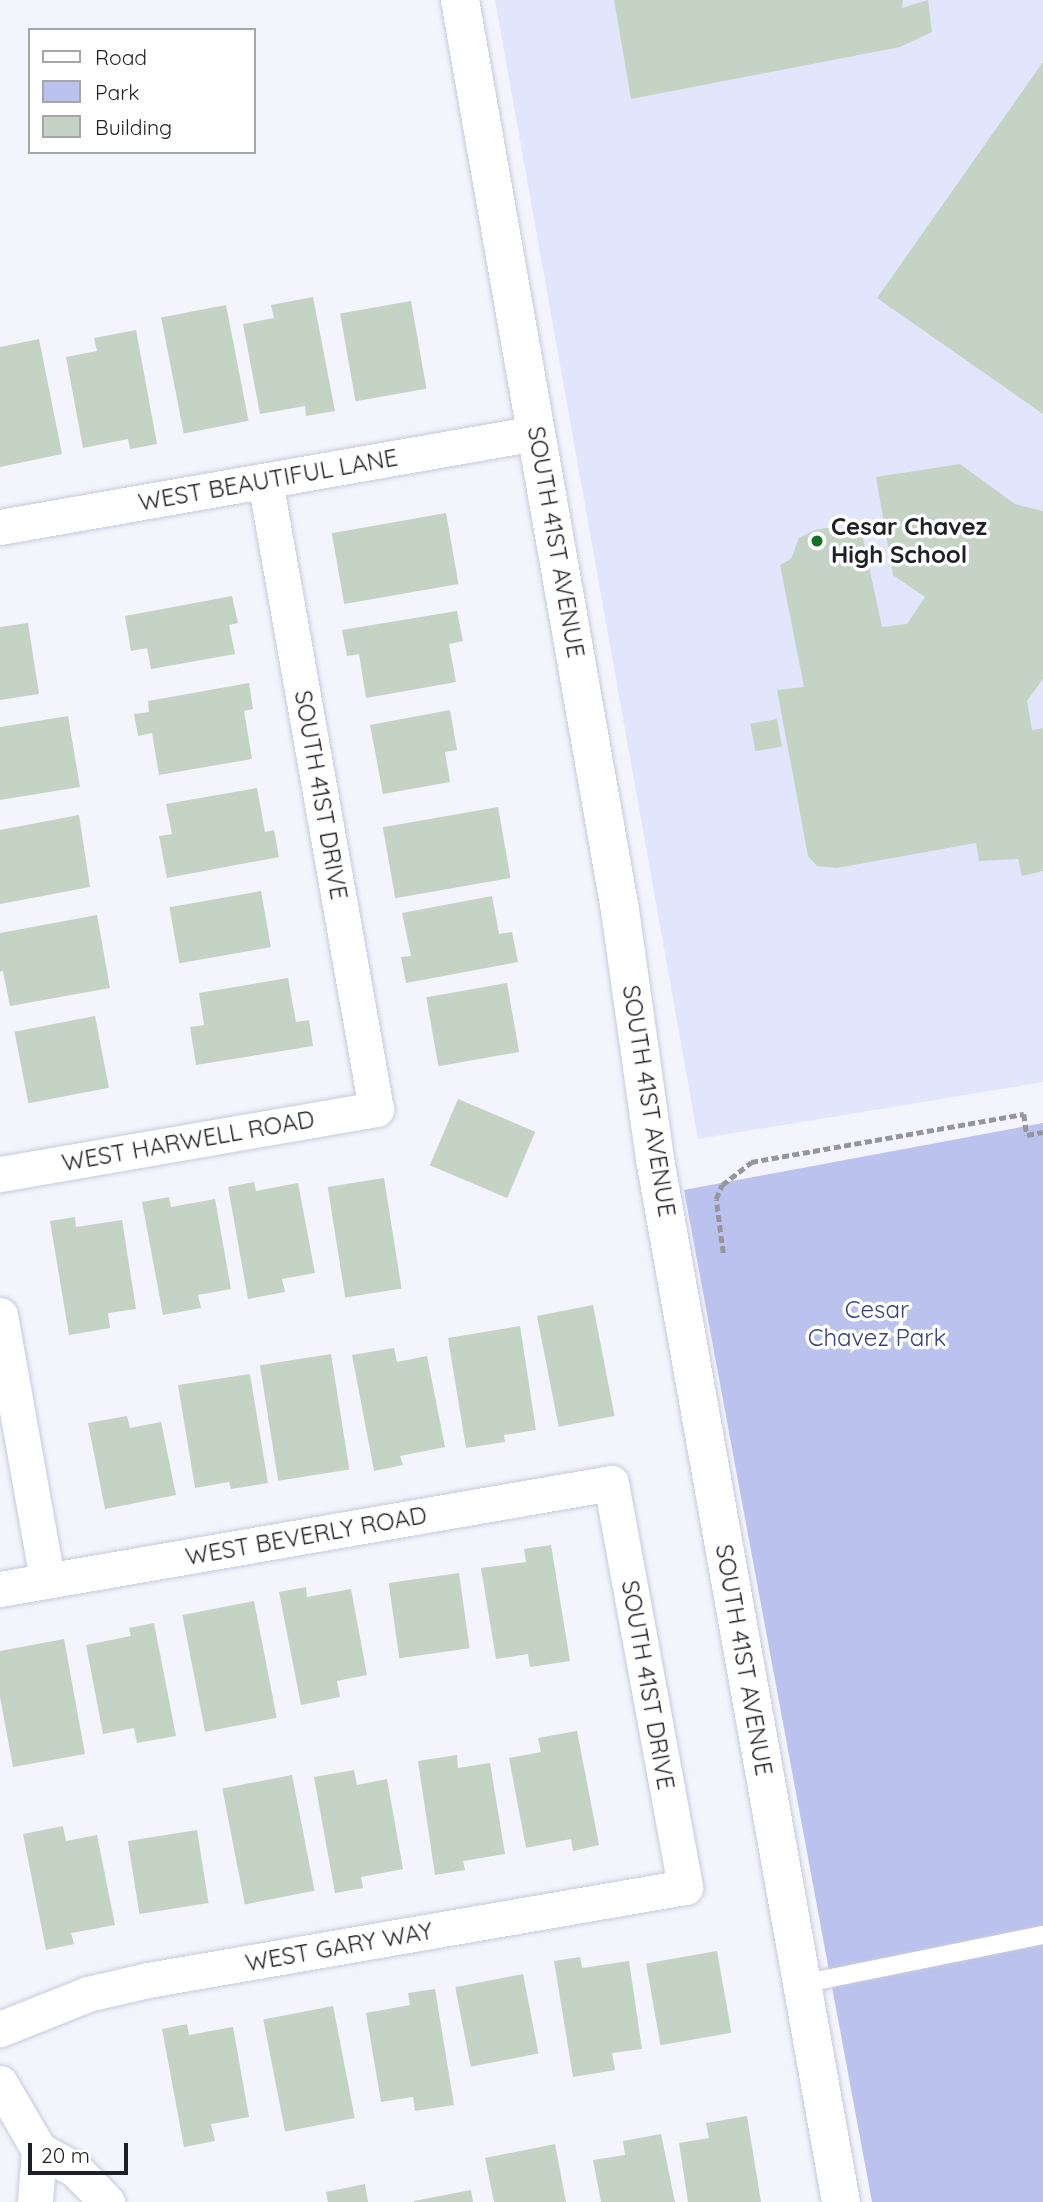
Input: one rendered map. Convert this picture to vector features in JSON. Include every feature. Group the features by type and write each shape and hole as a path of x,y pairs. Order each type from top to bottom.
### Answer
{"street":[{"name":"SOUTH 41ST AVENUE","path":"460,0 620,910 655,1159 841,2202"},
{"name":"WEST BEAUTIFUL LANE","path":"0,527 536,432"},
{"name":"SOUTH 41ST DRIVE","path":"265,481 376,1109"},
{"name":"WEST HARWELL ROAD","path":"0,1174 376,1109"},
{"path":"0,1315 47,1580"},
{"name":"SOUTH 41ST DRIVE","path":"611,1483 685,1887"},
{"name":"WEST BEVERLY ROAD","path":"0,1589 611,1483"},
{"name":"WEST GARY WAY","path":"0,2029 88,1994 148,1980 685,1887"},
{"path":"0,2083 39,2150 76,2170 107,2202"},
{"path":"35,2202 39,2150"}],"lane":[{"path":"802,1984 1043,1935"}],"path":[{"path":"723,1252 716,1199 729,1178 751,1162 1024,1114 1027,1135 1043,1132"}],"shaded area":[{"name":"Cesar Chavez High School","path":"495,0 1043,0 1043,1082 698,1139"}],"green space":[{"name":"Cesar Chavez Park","path":"1043,1123 1043,2202 872,2202 684,1190"}],"building":[{"path":"614,0 903,0 902,8 928,0 932,32 900,47 631,99"},
{"path":"1043,62 1043,414 877,298"},
{"path":"313,297 335,411 306,416 305,406 260,414 243,324 274,318 271,305"},
{"path":"411,301 426,389 356,401 340,314"},
{"path":"226,305 249,421 184,433 161,318"},
{"path":"136,330 157,444 130,449 128,439 83,448 66,357 97,351 94,338"},
{"path":"39,339 62,454 0,467 0,347"},
{"path":"960,464 1015,504 1043,511 1043,679 1027,701 1032,730 1043,728 1043,871 1022,876 1018,859 979,861 976,843 837,868 817,866 808,856 777,690 804,687 780,565 791,559 799,538 815,530 832,527 855,533 863,538 882,627 907,624 925,597 893,575 876,477"},
{"path":"446,513 459,584 344,604 332,533"},
{"path":"232,596 238,623 229,625 235,654 151,669 147,648 131,651 125,616"},
{"path":"457,611 463,641 449,644 456,682 366,698 359,654 347,656 342,630"},
{"path":"28,623 39,694 0,700 0,627"},
{"path":"249,683 253,709 244,711 252,759 159,775 152,733 138,736 134,714 149,712 148,701"},
{"path":"450,710 457,750 445,752 450,782 383,794 370,725"},
{"path":"68,716 80,787 0,800 0,727"},
{"path":"777,719 782,747 755,751 750,724"},
{"path":"257,788 265,832 274,830 279,857 167,878 159,836 172,834 166,804"},
{"path":"498,807 511,878 395,898 383,827"},
{"path":"79,815 90,887 0,904 0,830"},
{"path":"261,891 271,947 179,963 169,907"},
{"path":"492,896 499,934 512,932 518,962 406,983 401,957 411,956 402,913"},
{"path":"97,915 110,988 10,1006 3,971 0,972 0,933"},
{"path":"288,978 296,1022 309,1020 313,1046 196,1065 190,1027 204,1025 199,993"},
{"path":"507,983 519,1052 438,1066 426,997"},
{"path":"95,1016 109,1088 28,1103 15,1032"},
{"path":"458,1099 535,1132 507,1198 430,1165"},
{"path":"384,1178 402,1289 345,1298 328,1187"},
{"path":"254,1182 256,1191 298,1183 315,1273 282,1279 285,1292 248,1299 228,1187"},
{"path":"169,1197 171,1207 215,1199 231,1289 198,1295 201,1308 163,1315 142,1202"},
{"path":"75,1217 76,1227 122,1220 136,1309 108,1313 110,1328 69,1335 50,1221"},
{"path":"593,1305 615,1416 559,1427 537,1316"},
{"path":"520,1326 536,1430 504,1435 505,1442 466,1448 448,1338"},
{"path":"394,1348 397,1362 427,1356 445,1447 400,1456 403,1465 374,1471 352,1355"},
{"path":"331,1354 349,1470 278,1481 260,1365"},
{"path":"250,1374 268,1483 231,1489 229,1482 195,1488 178,1385"},
{"path":"127,1416 130,1428 161,1422 176,1495 105,1509 88,1423"},
{"path":"551,1545 570,1661 530,1667 528,1654 496,1659 481,1568 526,1562 524,1549"},
{"path":"459,1573 470,1648 399,1658 389,1583"},
{"path":"306,1587 307,1597 351,1589 367,1675 337,1681 340,1697 301,1705 279,1592"},
{"path":"254,1601 277,1718 205,1732 182,1615"},
{"path":"154,1623 176,1736 137,1743 134,1728 103,1734 86,1645 131,1636 129,1628"},
{"path":"64,1639 85,1754 13,1767 0,1697 0,1651"},
{"path":"577,1731 599,1845 573,1851 571,1839 526,1848 509,1758 541,1752 538,1738"},
{"path":"457,1755 458,1768 490,1763 505,1854 463,1861 465,1870 435,1875 418,1761"},
{"path":"354,1770 357,1785 387,1779 403,1869 361,1877 363,1888 335,1893 314,1777"},
{"path":"292,1775 315,1891 245,1904 222,1789"},
{"path":"63,1826 66,1841 97,1835 115,1925 71,1933 74,1944 46,1950 23,1834"},
{"path":"197,1830 209,1903 139,1914 128,1841"},
{"path":"717,1951 731,2033 661,2045 646,1964"},
{"path":"580,1957 582,1968 629,1961 642,2049 612,2053 615,2070 573,2077 554,1961"},
{"path":"523,1974 538,2054 471,2067 455,1987"},
{"path":"435,1989 454,2105 415,2111 413,2097 381,2102 366,2013 410,2005 408,1993"},
{"path":"333,2006 355,2118 285,2131 263,2020"},
{"path":"187,2024 189,2035 233,2027 249,2117 211,2124 215,2141 184,2147 162,2029"},
{"path":"747,2116 761,2202 688,2202 679,2143 709,2138 706,2123"},
{"path":"661,2134 675,2202 601,2202 593,2160 625,2155 623,2141"},
{"path":"555,2144 566,2202 494,2202 485,2158"},
{"path":"365,2184 368,2202 328,2202 326,2192"},
{"path":"471,2190 473,2202 414,2202 414,2201"}],"place":[{"name":"Cesar Chavez High School","path":"817,541"}]}
